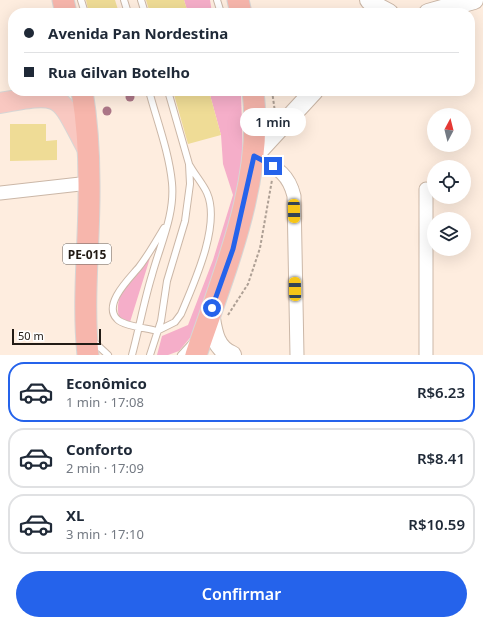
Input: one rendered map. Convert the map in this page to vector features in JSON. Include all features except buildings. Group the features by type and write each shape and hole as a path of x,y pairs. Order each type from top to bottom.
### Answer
{"highway":[{"name":"PE-015","path":"83,96 87,124 89,182 85,326 88,355"},
{"path":"196,355 233,249 254,156 252,96"}],"main road":[{"path":"369,0 380,8"},
{"path":"446,8 474,0"},
{"path":"0,103 37,96 46,96 57,100 64,106 88,150"},
{"path":"254,156 309,96"},
{"path":"208,318 218,345 232,355"}],"street":[{"path":"254,156 284,174 291,184 294,196 297,355"},
{"path":"0,193 89,182"},
{"path":"426,189 426,355"}],"lane":[{"path":"132,355 152,276 169,221 172,184 168,158 150,96"},
{"path":"150,355 157,332 168,281 185,221 190,184 189,164 169,96"},
{"path":"169,221 138,268 124,283 115,301 114,315 123,323 140,326 157,332 169,326 181,314 209,238 211,220 207,193 189,164"},
{"path":"180,355 198,336 208,318"},
{"path":"85,326 96,345 108,355"}],"shaded area":[{"path":"184,0 210,0 211,8 186,8"},
{"path":"210,96 241,96 243,163 240,199 199,327 179,351 168,355 157,355 162,336 188,325 213,260 233,195 223,164 221,135"},
{"path":"150,258 130,322 119,317 119,300 126,284 138,269"}],"route":[{"path":"212,308 233,249 254,156 273,166"}]}
